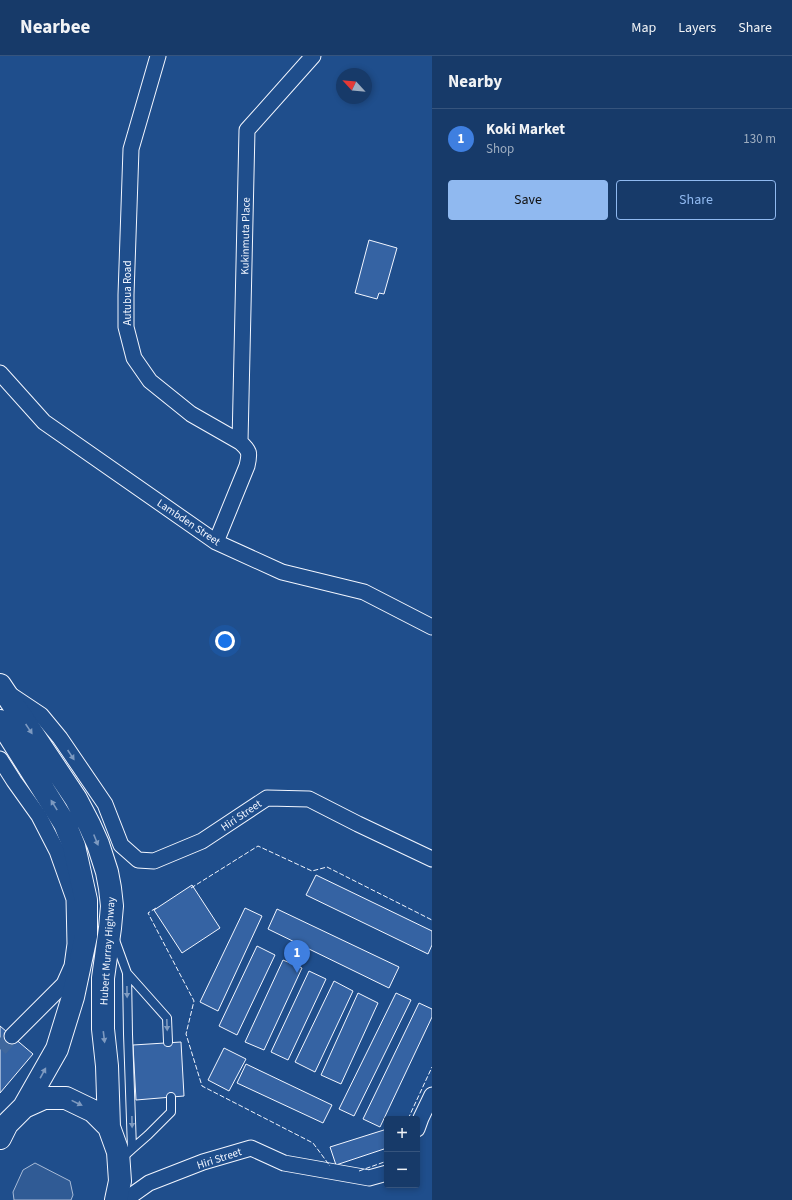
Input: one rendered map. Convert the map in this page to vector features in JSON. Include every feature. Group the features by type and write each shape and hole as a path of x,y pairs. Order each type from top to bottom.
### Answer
{"highway":[{"name":"Hubert Murray Highway","path":"2,688 76,799 90,824 107,872 112,906 104,978 103,1029 107,1066 109,1127 118,1152 125,1155 116,1200"},
{"name":"Hubert Murray Highway","path":"0,721 65,824 74,846 86,900 86,936 73,997 57,1049 24,1107 7,1124 0,1138"},
{"name":"Hubert Murray Highway","path":"24,1107 44,1098 66,1098 92,1111 109,1127"}],"street":[{"name":"Autubua Road","path":"158,56 131,149 126,327 134,358 150,381 191,414 240,442"},
{"name":"Kukinmuta Place","path":"240,442 247,130 313,56"},
{"name":"Lambden Street","path":"0,373 44,422 216,542 282,572 364,592 432,628"},
{"path":"216,542 248,466 250,454 247,448 240,442"},
{"name":"Hiri Street","path":"2,688 41,715 60,738 105,804 121,845 138,860 154,861 202,841 266,798 309,799 432,859"},
{"path":"0,759 14,782 39,816 57,851 74,899 75,944 72,966 64,984 12,1036"},
{"path":"420,1121 432,1095"},
{"name":"Hiri Street","path":"125,1200 149,1183 203,1162 251,1148 284,1163 369,1178 384,1174"}],"lane":[{"path":"110,928 127,973 128,1034 125,1155"},
{"path":"127,973 167,1018 168,1042"},
{"path":"125,1155 171,1112 171,1097"}],"shaded area":[{"path":"35,1163 70,1181 73,1195 71,1200 14,1200 13,1192 23,1170"}],"building":[{"path":"369,240 397,248 384,294 379,293 377,299 355,293"},
{"path":"316,875 432,931 432,945 428,954 306,895"},
{"path":"192,885 220,928 182,953 154,910"},
{"path":"245,908 262,916 218,1011 200,1002"},
{"path":"277,909 399,967 389,988 268,929"},
{"path":"257,946 275,955 237,1035 219,1026"},
{"path":"283,960 302,968 264,1050 245,1042"},
{"path":"309,971 326,979 288,1060 271,1052"},
{"path":"334,981 353,991 315,1072 295,1062"},
{"path":"358,993 378,1003 341,1084 321,1075"},
{"path":"396,993 411,1000 354,1116 339,1109"},
{"path":"419,1003 432,1009 432,1017 380,1127 363,1119"},
{"path":"0,1026 33,1054 0,1093"},
{"path":"181,1042 184,1096 136,1100 133,1045"},
{"path":"224,1048 246,1059 229,1091 208,1080"},
{"path":"246,1064 332,1105 323,1123 237,1083"},
{"path":"384,1130 384,1149 336,1165 330,1147"}],"tunnel":[{"path":"0,1049 12,1036"}],"fence":[{"path":"191,888 258,846 312,871 327,867 432,920"},
{"path":"156,908 148,913 194,1001 186,1034 202,1086 313,1143 330,1166"},
{"path":"409,1116 432,1067"},
{"path":"359,1171 384,1162"}],"place":[{"name":"Koki Market","path":"297,973"}]}
